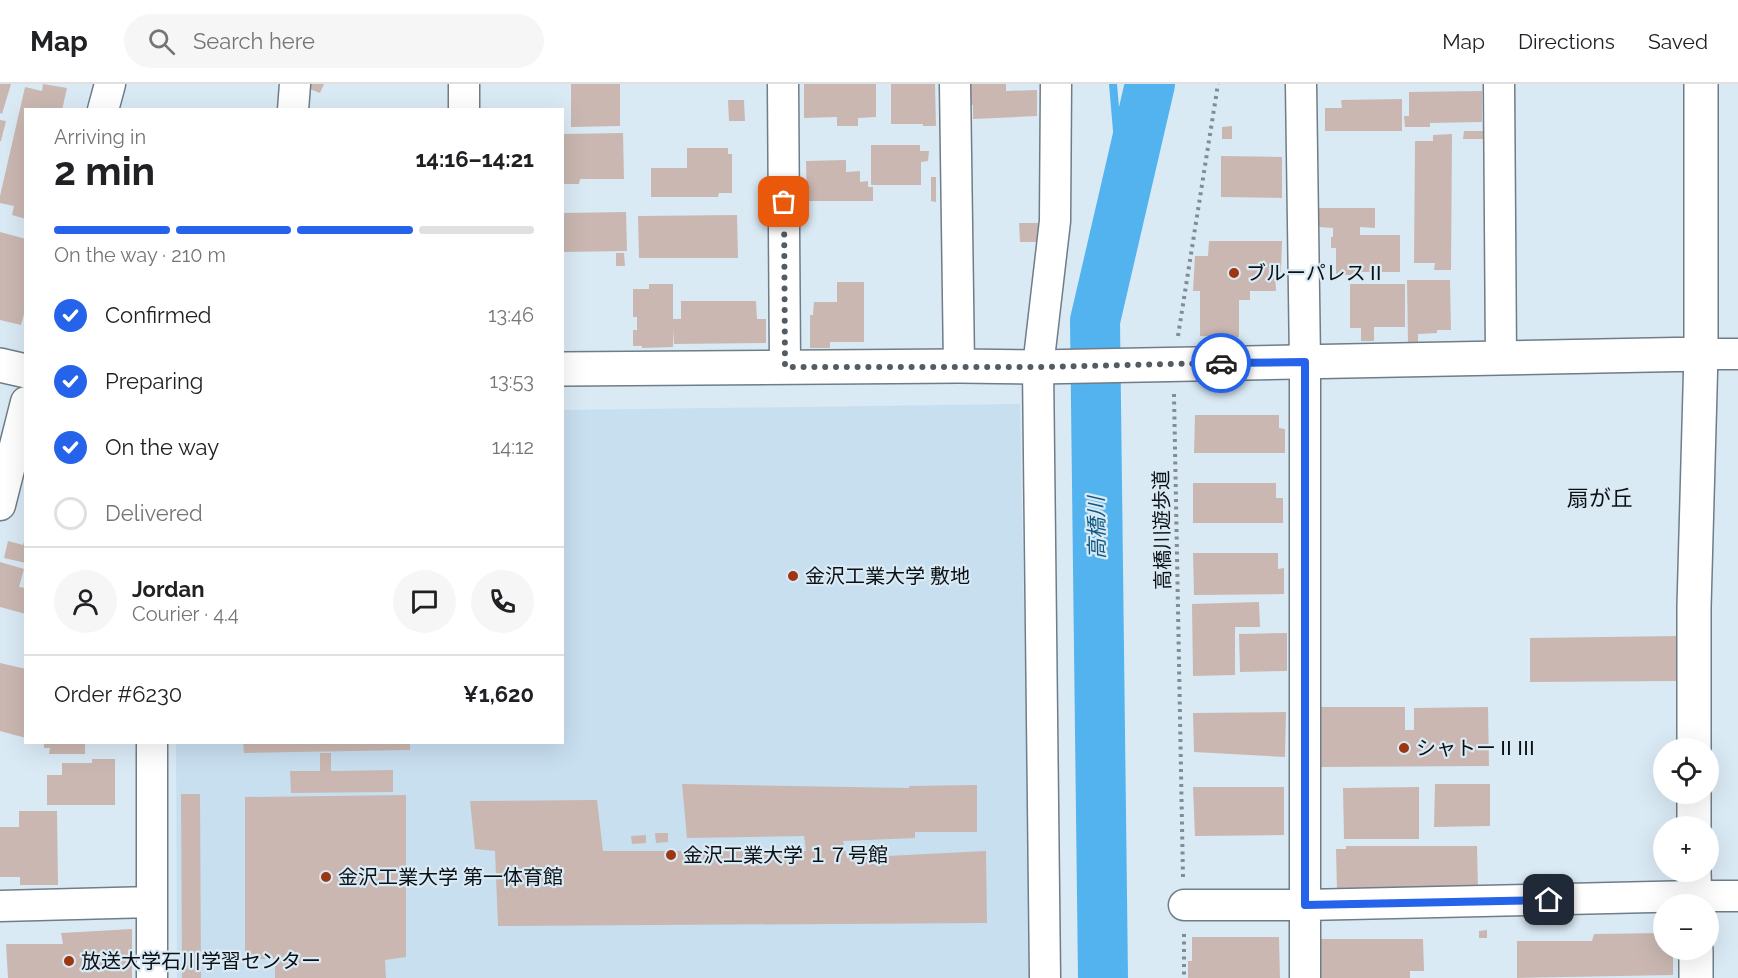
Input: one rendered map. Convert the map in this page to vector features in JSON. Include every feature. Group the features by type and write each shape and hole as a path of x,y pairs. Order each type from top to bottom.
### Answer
{"street":[{"path":"104,108 110,84"},
{"path":"293,108 295,84"},
{"path":"464,84 464,108"},
{"path":"783,84 785,367"},
{"path":"955,84 959,366"},
{"path":"1045,978 1045,366 1055,221 1056,84"},
{"path":"1301,84 1305,362 1305,978"},
{"path":"1498,84 1501,358"},
{"path":"1694,738 1694,607 1701,354 1701,84"},
{"path":"564,369 1045,366 1738,354"},
{"path":"0,365 24,371"},
{"path":"0,505 24,410"},
{"path":"152,744 152,978"},
{"path":"1184,905 1305,905 1695,891 1738,896"},
{"path":"0,906 152,902"},
{"path":"1696,960 1696,978"}],"path":[{"name":"高橋川遊歩道","path":"1184,978 1184,905 1167,364 1218,84"}],"shaded area":[{"name":"金沢工業大学 敷地","path":"1020,404 1031,978 177,978 176,744 564,744 564,410"}],"building":[{"path":"0,84 11,84 2,114 0,113"},
{"path":"43,84 67,88 62,108 24,108 24,218 12,215 14,206 0,203 0,196 25,87 42,91"},
{"path":"309,84 324,84 320,93 307,88"},
{"path":"571,84 620,84 620,126 571,127"},
{"path":"804,84 876,84 876,117 858,118 858,126 837,126 837,117 804,118"},
{"path":"891,84 935,84 936,126 891,124"},
{"path":"967,84 1006,84 1006,91 1037,90 1037,116 973,119 973,105 967,105"},
{"path":"1482,91 1482,122 1430,123 1430,127 1405,127 1404,116 1409,116 1409,92"},
{"path":"1402,99 1402,131 1325,131 1325,108 1342,108 1341,100"},
{"path":"728,100 744,100 745,121 729,121"},
{"path":"0,120 6,121 1,141 0,141"},
{"path":"1232,126 1232,139 1222,139 1222,127"},
{"path":"1464,131 1485,131 1485,139 1463,139"},
{"path":"623,133 624,179 580,179 579,184 564,184 564,134"},
{"path":"1452,134 1451,270 1434,270 1435,263 1414,263 1415,141 1433,141 1433,135"},
{"path":"871,145 920,145 920,151 929,151 928,161 921,162 921,185 871,185"},
{"path":"687,148 728,148 728,154 732,154 732,193 719,193 718,197 651,197 651,168 687,168"},
{"path":"1221,156 1282,157 1282,198 1221,197"},
{"path":"846,160 846,172 860,171 860,182 868,181 868,187 873,187 873,201 807,201 806,161"},
{"path":"931,177 936,177 936,202 931,201"},
{"path":"1319,208 1375,208 1375,228 1360,227 1360,235 1400,235 1400,272 1361,272 1361,275 1336,275 1336,248 1331,248 1333,228 1319,227"},
{"path":"626,212 627,251 564,252 564,213"},
{"path":"737,215 738,258 639,258 638,216"},
{"path":"1019,223 1038,223 1038,242 1020,242"},
{"path":"0,232 24,238 24,314 21,325 0,320"},
{"path":"1209,241 1282,241 1281,272 1275,272 1276,291 1250,291 1250,300 1239,300 1239,337 1200,336 1200,291 1193,291 1195,256 1208,256"},
{"path":"616,253 624,253 625,266 616,266"},
{"path":"1407,280 1450,280 1451,330 1418,334 1418,343 1408,343"},
{"path":"837,282 864,282 864,342 830,342 830,348 810,348 810,315 813,315 814,302 837,302"},
{"path":"649,284 673,284 673,319 681,319 681,301 756,301 757,319 766,319 766,343 674,344 673,330 673,347 633,346 633,330 637,330 637,317 633,317 633,289 649,289"},
{"path":"1350,284 1405,284 1405,327 1374,327 1374,341 1361,341 1361,328 1350,328"},
{"path":"1195,415 1279,415 1279,428 1285,429 1285,453 1194,453"},
{"path":"1193,483 1276,483 1276,498 1283,498 1283,523 1193,523"},
{"path":"8,541 23,545 24,542 24,563 4,558"},
{"path":"1193,553 1278,553 1278,569 1284,568 1284,594 1194,595"},
{"path":"0,562 24,569 19,587 24,588 24,613 0,607"},
{"path":"1259,602 1260,627 1235,627 1235,675 1193,676 1192,604"},
{"path":"1287,633 1287,671 1240,672 1239,634"},
{"path":"1678,636 1677,681 1530,682 1530,638"},
{"path":"0,663 24,669 24,737 0,731"},
{"name":"シャトーⅡⅢ","path":"1321,707 1405,707 1405,730 1414,730 1414,708 1488,707 1489,766 1320,767"},
{"path":"1286,712 1285,757 1194,752 1193,713"},
{"path":"44,744 85,744 85,754 49,754 50,748 44,748"},
{"path":"243,744 410,744 410,750 244,753"},
{"path":"320,753 331,753 331,771 393,770 393,792 291,793 290,771 320,771"},
{"path":"92,759 115,759 115,805 47,805 47,775 62,775 62,763 92,763"},
{"name":"金沢工業大学 １７号館","path":"682,784 909,788 909,786 977,785 977,832 915,832 915,838 843,841 847,858 986,851 987,923 498,926 495,851 475,849 470,801 597,800 603,851 806,851 804,836 687,838"},
{"path":"1435,784 1490,784 1490,826 1434,827"},
{"path":"1193,787 1284,787 1284,835 1195,836"},
{"path":"1419,787 1419,839 1344,839 1343,788"},
{"path":"181,794 200,794 201,978 182,978"},
{"name":"金沢工業大学 第一体育館","path":"406,795 406,957 385,960 386,978 275,978 275,959 245,959 245,797"},
{"path":"19,811 57,811 58,885 20,885 20,877 0,877 0,827 19,827"},
{"path":"655,833 668,833 668,842 656,843"},
{"path":"646,835 646,843 632,844 631,836"},
{"path":"1346,846 1477,846 1478,889 1337,892 1336,849 1346,849"},
{"name":"放送大学石川学習センター","path":"132,929 132,978 8,978 6,944 63,944 61,933"},
{"path":"1487,930 1487,938 1479,938 1479,931"},
{"path":"1653,933 1653,960 1673,960 1673,975 1517,978 1517,941 1592,941 1594,934"},
{"path":"1192,937 1279,937 1280,978 1188,978 1188,961 1192,961"},
{"path":"1319,939 1423,939 1424,971 1410,971 1410,978 1320,978"}],"waterway":[{"path":"1113,84 1123,201"},
{"name":"高橋川","path":"1103,978 1095,321 1150,84"}],"way so far":[{"path":"784,202 785,367 1038,367 1221,363"}],"place":[{"name":"ブルーパレスⅡ","path":"1234,273"},
{"name":"金沢工業大学 敷地","path":"793,576"},
{"name":"シャトーⅡⅢ","path":"1404,748"},
{"name":"金沢工業大学 １７号館","path":"671,855"},
{"name":"金沢工業大学 第一体育館","path":"326,877"},
{"name":"放送大学石川学習センター","path":"69,961"}],"district":[{"name":"扇が丘","path":"1600,498"}],"route":[{"path":"1221,363 1305,362 1305,905 1549,900"}]}
